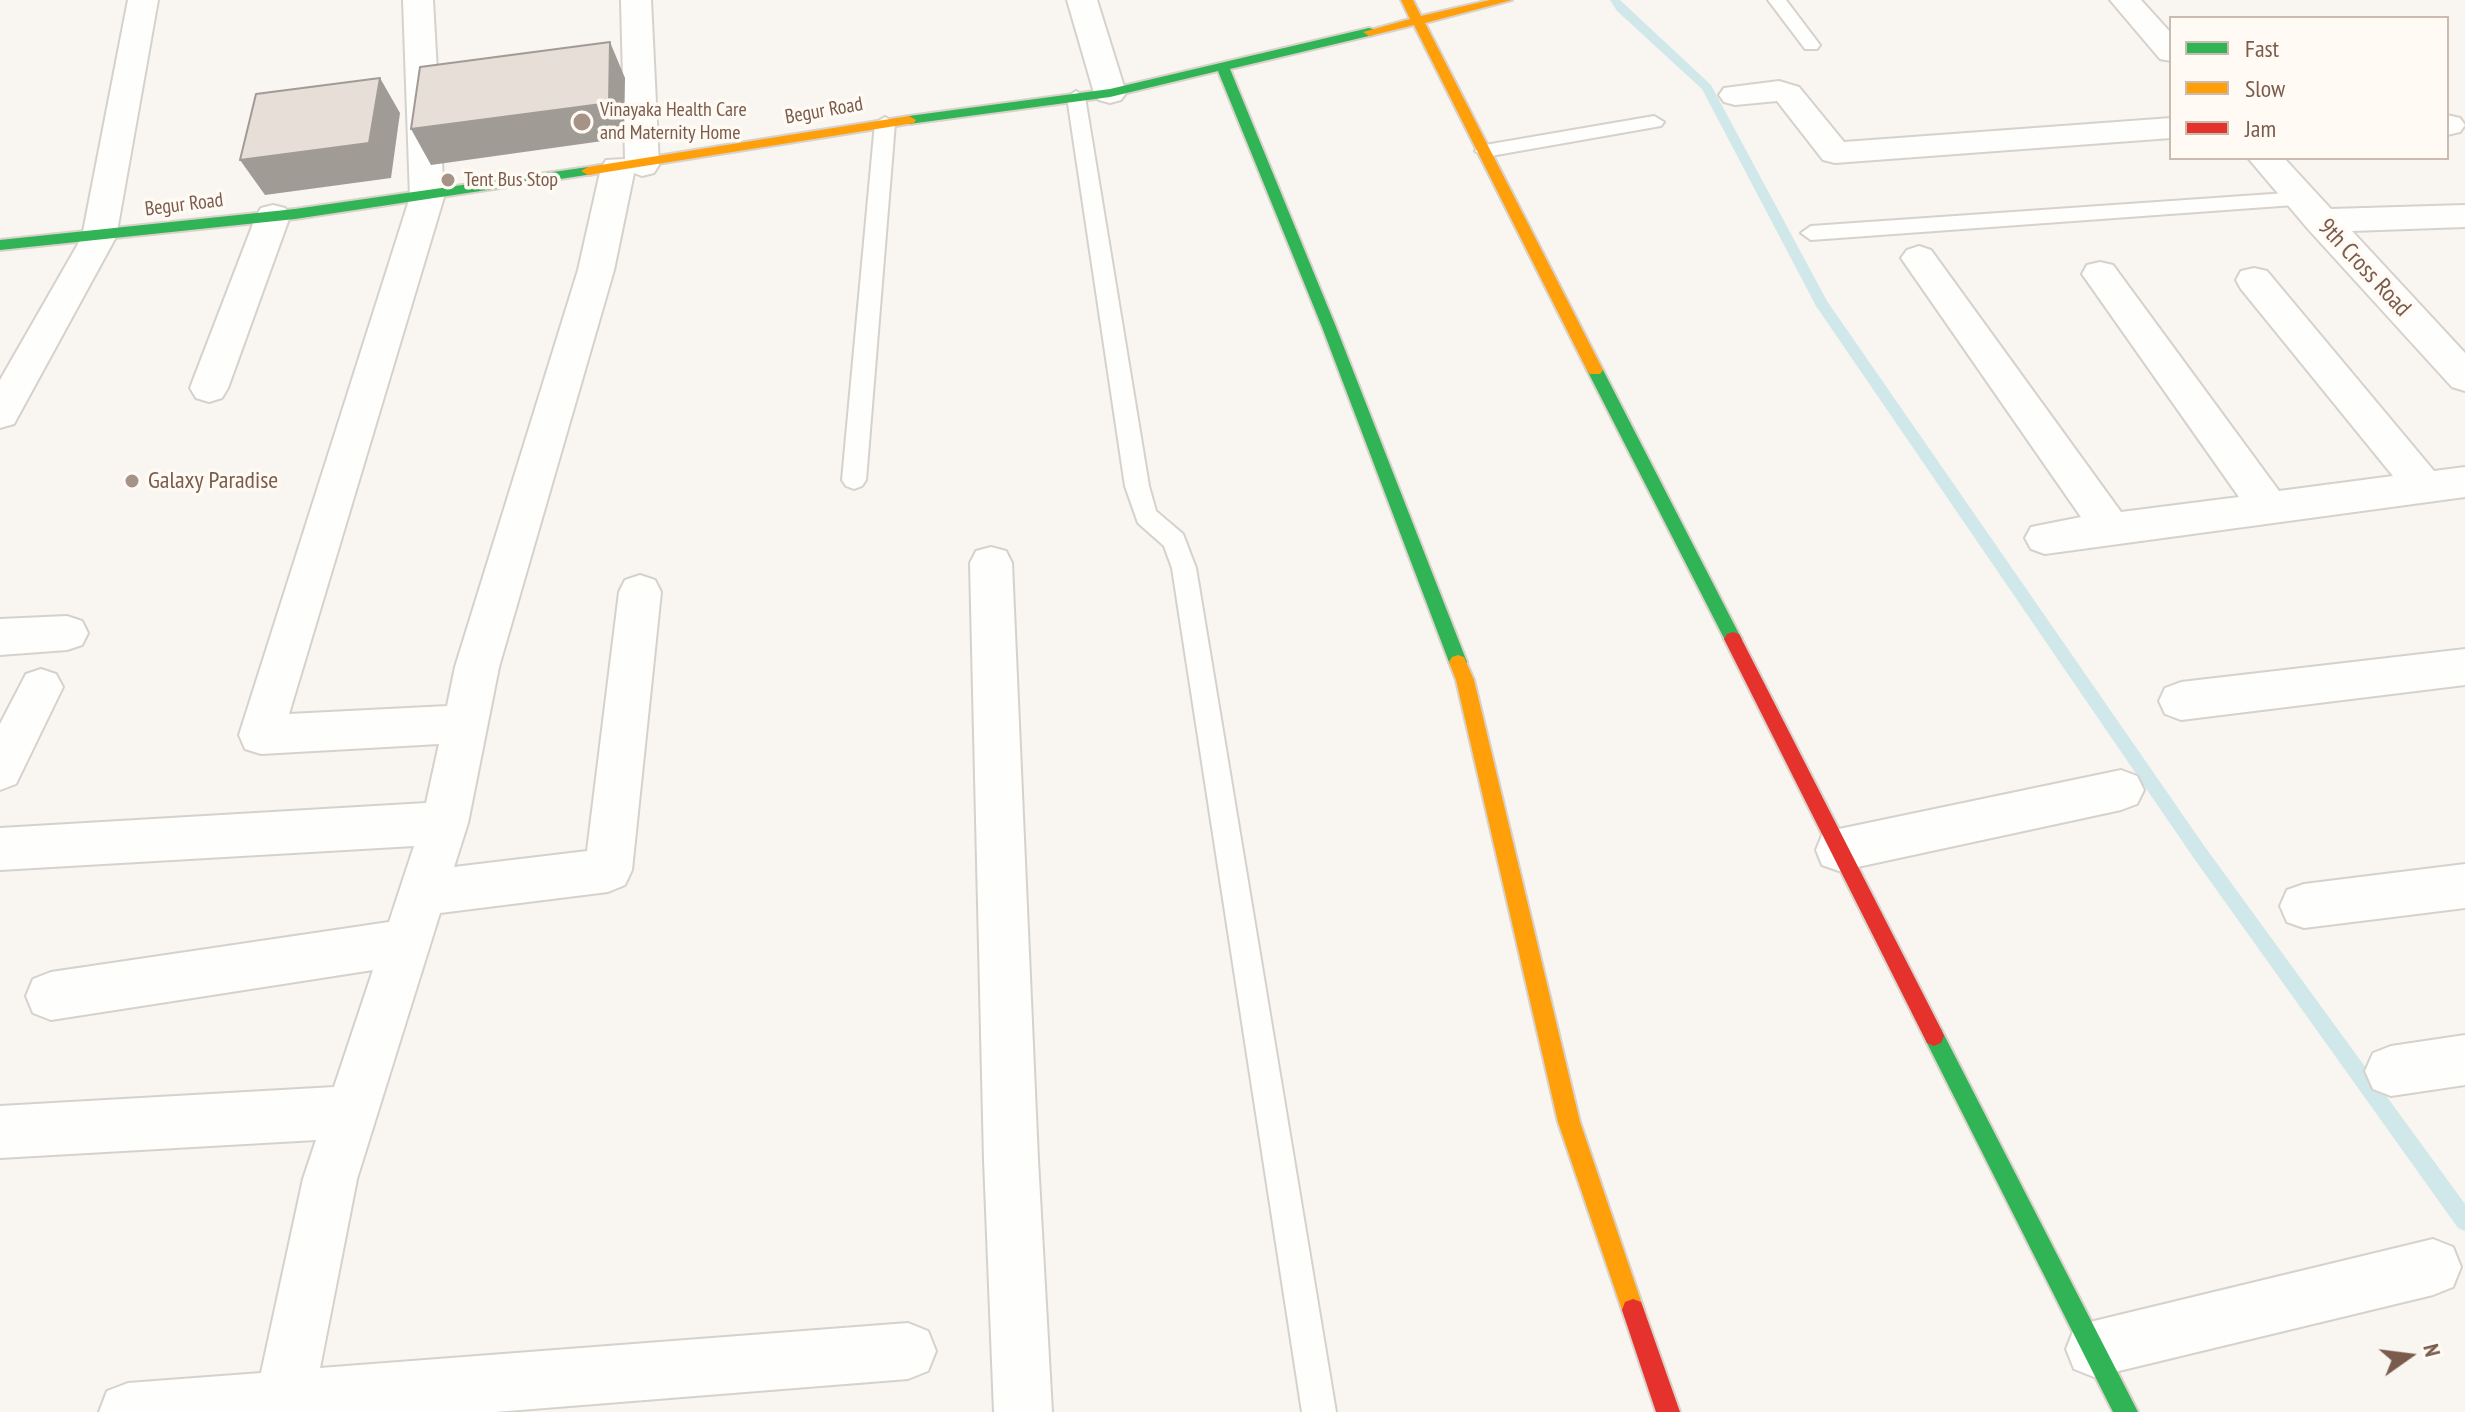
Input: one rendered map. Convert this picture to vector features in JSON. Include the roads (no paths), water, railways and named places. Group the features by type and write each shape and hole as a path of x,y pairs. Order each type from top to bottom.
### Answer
{"street":[{"path":"0,414 99,237 143,0"},
{"path":"418,0 427,197 261,735 466,724"},
{"path":"284,1406 330,1179 445,823 477,667 630,166 636,0"},
{"path":"1082,0 1110,93"},
{"path":"1407,0 2126,1412"},
{"name":"Begur Road","path":"0,245 99,237 427,197 885,123 1110,93 1506,0"},
{"path":"2125,0 2169,50"},
{"path":"1222,66 1329,327 1465,680 1569,1122 1668,1412"},
{"path":"1735,95 1779,91 1788,94 1835,153 2169,128"},
{"name":"9th Cross Road","path":"2267,160 2465,377"},
{"path":"2311,210 2465,216"},
{"path":"209,388 273,216"},
{"path":"1919,258 2112,530"},
{"path":"2100,274 2269,508"},
{"path":"2254,280 2424,487"},
{"path":"2045,538 2465,482"},
{"path":"991,563 1011,1160 1023,1412"},
{"path":"422,893 608,870 640,592"},
{"path":"0,637 67,633"},
{"path":"2181,701 2465,667"},
{"path":"0,770 41,687"},
{"path":"1839,850 2121,790"},
{"path":"0,849 445,823"},
{"path":"2304,906 2465,886"},
{"path":"51,996 406,942"},
{"path":"2391,1071 2465,1060"},
{"path":"0,1132 351,1112"},
{"path":"2094,1349 2433,1267"},
{"path":"128,1412 284,1406 908,1351"}],"lane":[{"path":"1777,0 1811,45"},
{"path":"1076,97 1137,486 1146,516 1174,541 1184,568 1319,1412"},
{"path":"1485,151 1654,122"},
{"path":"854,480 885,123"},
{"path":"1811,233 2311,210"}],"waterway":[{"path":"1615,0 1621,9 1707,87 1821,303 2199,852 2465,1221"}],"place":[{"name":"Vinayaka Health Care and Maternity Home","path":"582,122"},
{"name":"Tent Bus Stop","path":"448,180"},
{"name":"Galaxy Paradise","path":"132,481"}]}
